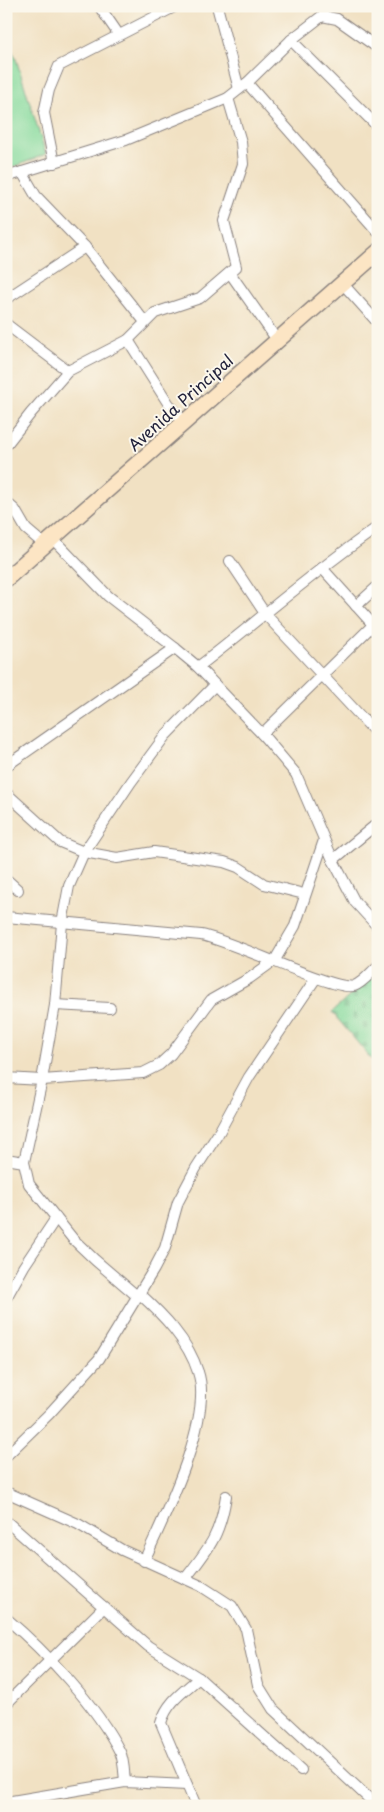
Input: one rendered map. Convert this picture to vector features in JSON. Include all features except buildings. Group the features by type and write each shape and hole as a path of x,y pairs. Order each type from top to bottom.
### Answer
{"main road":[{"name":"Avenida Principal","path":"6,580 378,252"}],"street":[{"path":"99,6 119,35"},
{"path":"54,163 44,113 49,90 59,66 176,6"},
{"path":"217,6 243,86 378,232"},
{"path":"6,177 126,140 228,98 292,40 322,16 330,16 378,48"},
{"path":"292,40 378,127"},
{"path":"6,445 68,371 128,340 155,313 200,298 236,267 224,221 243,164 241,142 228,98"},
{"path":"22,172 36,196 85,247 145,322"},
{"path":"6,299 85,247"},
{"path":"230,272 277,340"},
{"path":"343,284 378,323"},
{"path":"6,324 68,371"},
{"path":"128,340 168,404 184,422"},
{"path":"6,502 15,510 26,529 50,543 108,596 198,667 262,734 296,774 332,860 355,902 378,927"},
{"path":"198,667 266,615 322,568 378,528"},
{"path":"230,561 266,615 378,735"},
{"path":"262,734 376,627 322,568"},
{"path":"356,606 378,586"},
{"path":"6,766 175,648"},
{"path":"144,1561 173,1498 195,1433 201,1400 199,1372 185,1345 166,1318 83,1250 56,1218 29,1184 24,1162 42,1080 55,1004 62,924 69,886 84,852 110,812 165,736 214,685"},
{"path":"6,792 60,842 84,852 117,858 154,852 224,862 238,867 264,884 304,894"},
{"path":"332,860 378,823"},
{"path":"6,1078 42,1080 143,1073 152,1070 171,1054 211,1000 250,978 275,960 295,926 304,894 324,840"},
{"path":"6,879 18,890"},
{"path":"6,917 62,924 131,927 201,934 232,943 316,978 352,986 359,983 378,966"},
{"path":"6,1456 50,1414 99,1358 165,1248 178,1202 196,1168 218,1134 249,1077 316,978"},
{"path":"55,1004 110,1008"},
{"path":"6,1159 24,1162"},
{"path":"6,1298 24,1266 56,1218"},
{"path":"6,1492 78,1524 144,1561 201,1586 232,1606 246,1629 258,1685 273,1709 377,1806"},
{"path":"185,1579 213,1544 222,1521 226,1496"},
{"path":"6,1522 148,1646 199,1678 300,1770"},
{"path":"6,1704 104,1607"},
{"path":"6,1618 51,1661 97,1715 121,1753 125,1782"},
{"path":"196,1806 161,1723 165,1710 173,1700 199,1678"},
{"path":"6,1802 125,1782 187,1785"}],"green space":[{"path":"6,40 15,56 46,154 6,170"},
{"path":"378,971 378,1067 332,1012"}]}
